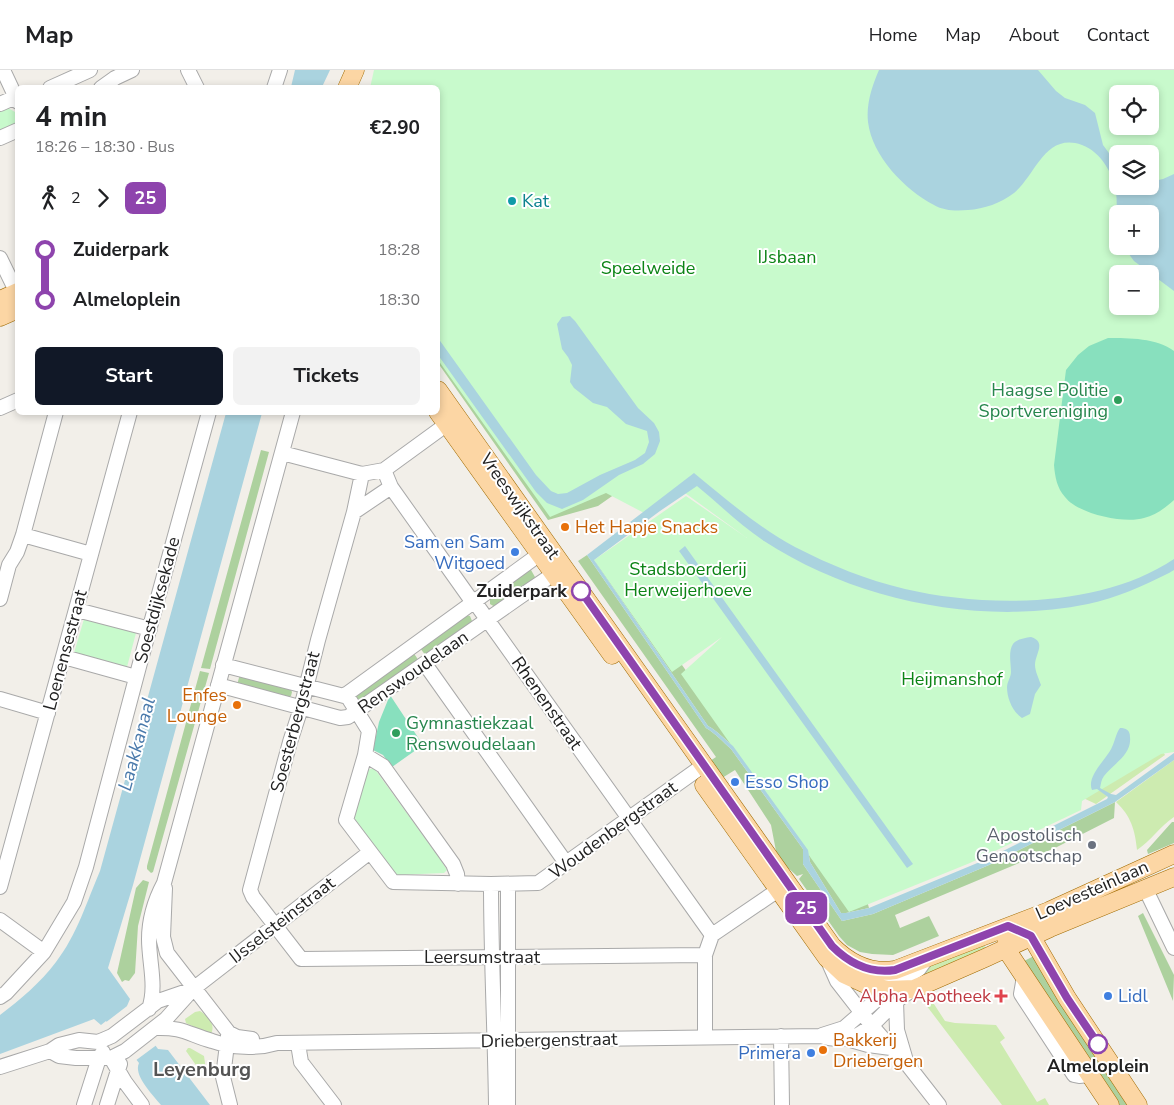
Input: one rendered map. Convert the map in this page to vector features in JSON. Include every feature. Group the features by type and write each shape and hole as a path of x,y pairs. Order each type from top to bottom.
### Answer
{"main road":[{"path":"348,85 355,70"},
{"path":"359,85 364,70"},
{"path":"0,300 15,295"},
{"path":"0,317 15,296"},
{"name":"Vreeswijkstraat","path":"440,396 447,418 545,551 783,886 827,958 844,974 865,984 892,992 914,989"},
{"name":"Loevesteinlaan","path":"927,958 1064,904 1174,854"},
{"name":"Loevesteinlaan","path":"914,989 1006,949 1031,936 1174,876"},
{"name":"Vreeswijkstraat","path":"783,886 836,950 858,965 877,972"},
{"path":"1110,1105 1006,949 1008,926 1031,936 1067,998 1138,1105"},
{"path":"877,972 895,970 927,958"}],"street":[{"path":"3,70 15,94"},
{"path":"57,85 90,70"},
{"path":"100,70 104,85"},
{"path":"107,85 115,78 132,70"},
{"path":"188,70 196,85"},
{"path":"275,85 280,70"},
{"path":"0,104 15,99"},
{"path":"0,138 15,131"},
{"path":"0,258 15,293"},
{"path":"0,408 15,401"},
{"path":"0,599 4,564 18,552 55,415"},
{"name":"Loenensestraat","path":"0,887 129,415"},
{"name":"Soestdijksekade","path":"0,997 44,952 74,902 86,867 208,415"},
{"path":"145,1012 153,996 149,939 151,920 157,897 164,882 292,415"},
{"path":"282,453 362,474 384,470 447,418"},
{"name":"Rhenenstraat","path":"384,470 391,487 712,935"},
{"name":"Soesterbergstraat","path":"276,925 253,897 250,890 354,512 362,474"},
{"path":"354,512 391,487"},
{"path":"23,535 90,554"},
{"name":"Renswoudelaan","path":"223,665 338,696 346,694 545,551"},
{"name":"Renswoudelaan","path":"218,685 340,718 348,717 559,571"},
{"path":"77,610 150,629"},
{"path":"64,657 136,677"},
{"path":"425,664 566,864"},
{"name":"Woudenbergstraat","path":"346,694 369,731 365,755 346,820 393,882 458,884 538,883 699,768"},
{"path":"0,700 48,712"},
{"path":"365,755 383,766 453,864 458,884"},
{"name":"IJsselsteinstraat","path":"193,988 370,852"},
{"path":"164,882 163,937 167,953 227,1039 223,1077 230,1105"},
{"path":"491,884 491,957 508,1105"},
{"path":"496,1105 507,957 508,884"},
{"path":"705,1038 705,955 712,935 783,886"},
{"path":"1145,888 1174,948"},
{"path":"0,920 44,952"},
{"name":"Leersumstraat","path":"276,925 301,959 705,955"},
{"name":"Vreeswijkstraat","path":"827,958 837,980 863,1013 875,1024 939,1105"},
{"name":"Driebergenstraat","path":"821,1036 844,1028 920,969 927,958"},
{"name":"Vreeswijkstraat","path":"877,972 892,992 900,1055"},
{"path":"0,1067 50,1051 59,1045 79,1040 98,1042 113,1035 158,1001 193,988"},
{"path":"84,1105 90,1088 109,1062 126,1051 171,1015 193,988"},
{"name":"Driebergenstraat","path":"154,1029 179,1029 214,1042 227,1039 265,1047 277,1043 781,1036 821,1036 847,1039 861,1034 875,1024 892,992"},
{"path":"111,1101 109,1062 113,1035"},
{"path":"781,1036 782,1105"},
{"path":"847,1039 900,1055"},
{"path":"298,1044 301,1062 334,1105"},
{"path":"50,1051 59,1056 109,1062 142,1105"},
{"path":"90,1088 111,1101 132,1099 142,1105"}],"green space":[{"path":"374,70 1174,70 1174,752 1161,754 1082,801 1081,810 970,863 849,912 681,674 722,637 672,672 594,560 686,496 747,538 685,493 646,514 606,493 550,517 440,363 440,85 371,85"},
{"path":"8,108 15,112 15,123 11,128 0,133 0,110"},
{"name":"Haagse Politie Sportvereniging","path":"1108,338 1151,341 1174,351 1174,500 1156,513 1135,520 1125,520 1090,513 1071,503 1062,494 1055,474 1054,465 1066,370 1078,355 1089,346"},
{"path":"440,356 652,468 598,506 548,520 440,366"},
{"path":"261,450 269,452 210,669 201,668"},
{"path":"587,555 706,728 731,749 803,849 803,864 842,921 873,914 989,865 1115,802 1114,818 1055,848 895,915 900,928 929,916 939,936 893,955 860,952 847,945 839,936 799,879 803,874 797,876 787,867 776,851 771,825 735,770 722,778 710,761 716,757 578,561"},
{"path":"594,560 682,665 743,751 866,897 869,908 841,913 810,862 808,850 733,746 708,726"},
{"path":"528,570 531,570 535,577 534,579 495,607 490,604 490,597"},
{"path":"465,615 470,616 472,621 469,625 426,656 420,648"},
{"path":"84,619 136,633 127,667 74,653"},
{"path":"413,652 419,661 359,701 356,699 355,695"},
{"path":"200,671 209,673 153,872 151,873 147,866"},
{"path":"240,674 290,688 291,696 287,698 237,685"},
{"name":"Gymnastiekzaal Renswoudelaan","path":"390,695 423,745 392,767 383,755 373,750 379,722"},
{"path":"1161,748 1165,755 1096,804 1081,797"},
{"path":"1174,760 1174,817 1137,850 1131,824 1116,802"},
{"path":"374,768 440,859 447,870 444,873 397,875 354,818 367,770"},
{"path":"1174,822 1174,843 1148,854 1147,850"},
{"path":"143,880 149,882 138,926 135,973 129,981 125,980 122,982 117,973 136,888"},
{"path":"1143,913 1174,975 1173,1001 1138,916"},
{"path":"983,943 986,949 915,978 914,975 939,962"},
{"path":"1034,956 1133,1105 1115,1105 1020,963"},
{"path":"932,1001 945,1021 996,1025 1005,1038 1000,1042 1037,1102 1045,1098 1049,1105 1002,1105 926,1005"},
{"path":"200,1011 212,1024 211,1034 186,1023 185,1019"},
{"path":"188,1048 204,1056 207,1077 205,1078 186,1051"}],"water":[{"path":"295,70 330,70 323,85 291,85"},
{"path":"879,70 1038,70 1056,91 1065,98 1085,105 1095,113 1103,145 1109,153 1109,171 1100,158 1089,148 1069,143 1059,144 1042,157 1022,185 1004,200 986,207 974,209 955,210 938,207 923,199 901,181 876,147 868,122 868,109 872,89"},
{"path":"1174,174 1174,291 1159,280 1159,265 1139,265 1130,255 1159,255 1159,205 1117,205 1116,195 1159,195 1159,180"},
{"path":"570,316 575,321 638,408 654,423 659,432 660,441 655,454 643,464 619,475 583,500 562,509 547,503 536,492 440,358 440,341 536,475 551,491 558,494 567,493 600,475 635,460 645,453 649,442 647,431 626,424 607,407 593,403 574,388 570,382 572,365 562,349 557,324 562,317"},
{"name":"Laakkanaal","path":"225,415 261,415 133,885 108,968 130,999 127,1006 158,1049 168,1050 210,1105 161,1105 141,1079 138,1068 139,1063 106,1021 101,1025 94,1019 0,1054 0,1015 37,984 63,952 76,929 100,871"},
{"path":"694,473 755,522 795,547 863,577 905,589 937,595 1007,601 1078,595 1113,587 1145,575 1174,559 1174,570 1169,573 1129,591 1088,604 1047,610 1005,612 962,610 878,593 838,579 800,562 755,535 697,486 594,560 708,726 733,746 808,850 810,862 841,913 869,908 987,859 1107,799 1108,797 1097,789 1092,790 1092,779 1113,745 1120,728 1126,729 1129,733 1130,743 1128,749 1104,776 1100,788 1116,795 1174,753 1174,760 1115,802 989,865 873,914 842,921 803,864 803,849 731,749 706,728 587,555"},
{"path":"685,546 913,864 907,868 679,551"},
{"path":"1031,637 1036,639 1039,645 1035,665 1041,685 1035,694 1030,714 1022,718 1013,709 1007,692 1011,672 1010,654 1011,647 1015,642"}],"pier":[{"path":"131,1003 130,1006 158,1044 135,1061 105,1023"}],"bus line":[{"name":"25","path":"581,591 832,946 840,954 858,965 877,972 885,972 982,938 1008,926 1031,936 1067,998 1098,1044"}],"place":[{"name":"Kat","path":"512,201"},
{"name":"Haagse Politie Sportvereniging","path":"1118,400"},
{"name":"Het Hapje Snacks","path":"565,527"},
{"name":"Sam en Sam Witgoed","path":"515,552"},
{"name":"Zuiderpark","path":"581,591"},
{"name":"Enfes Lounge","path":"237,705"},
{"name":"Gymnastiekzaal Renswoudelaan","path":"396,733"},
{"name":"Esso Shop","path":"735,782"},
{"name":"Apostolisch Genootschap","path":"1092,845"},
{"name":"Alpha Apotheek","path":"1001,996"},
{"name":"Lidl","path":"1108,996"},
{"name":"Almeloplein","path":"1098,1044"},
{"name":"Bakkerij Driebergen","path":"823,1050"},
{"name":"Primera","path":"811,1053"}],"district":[{"name":"Leyenburg","path":"202,1069"}],"park label":[{"name":"IJsbaan","path":"787,257"},
{"name":"Speelweide","path":"648,268"},
{"name":"Stadsboerderij Herweijerhoeve","path":"688,579"},
{"name":"Heijmanshof","path":"952,679"}]}
